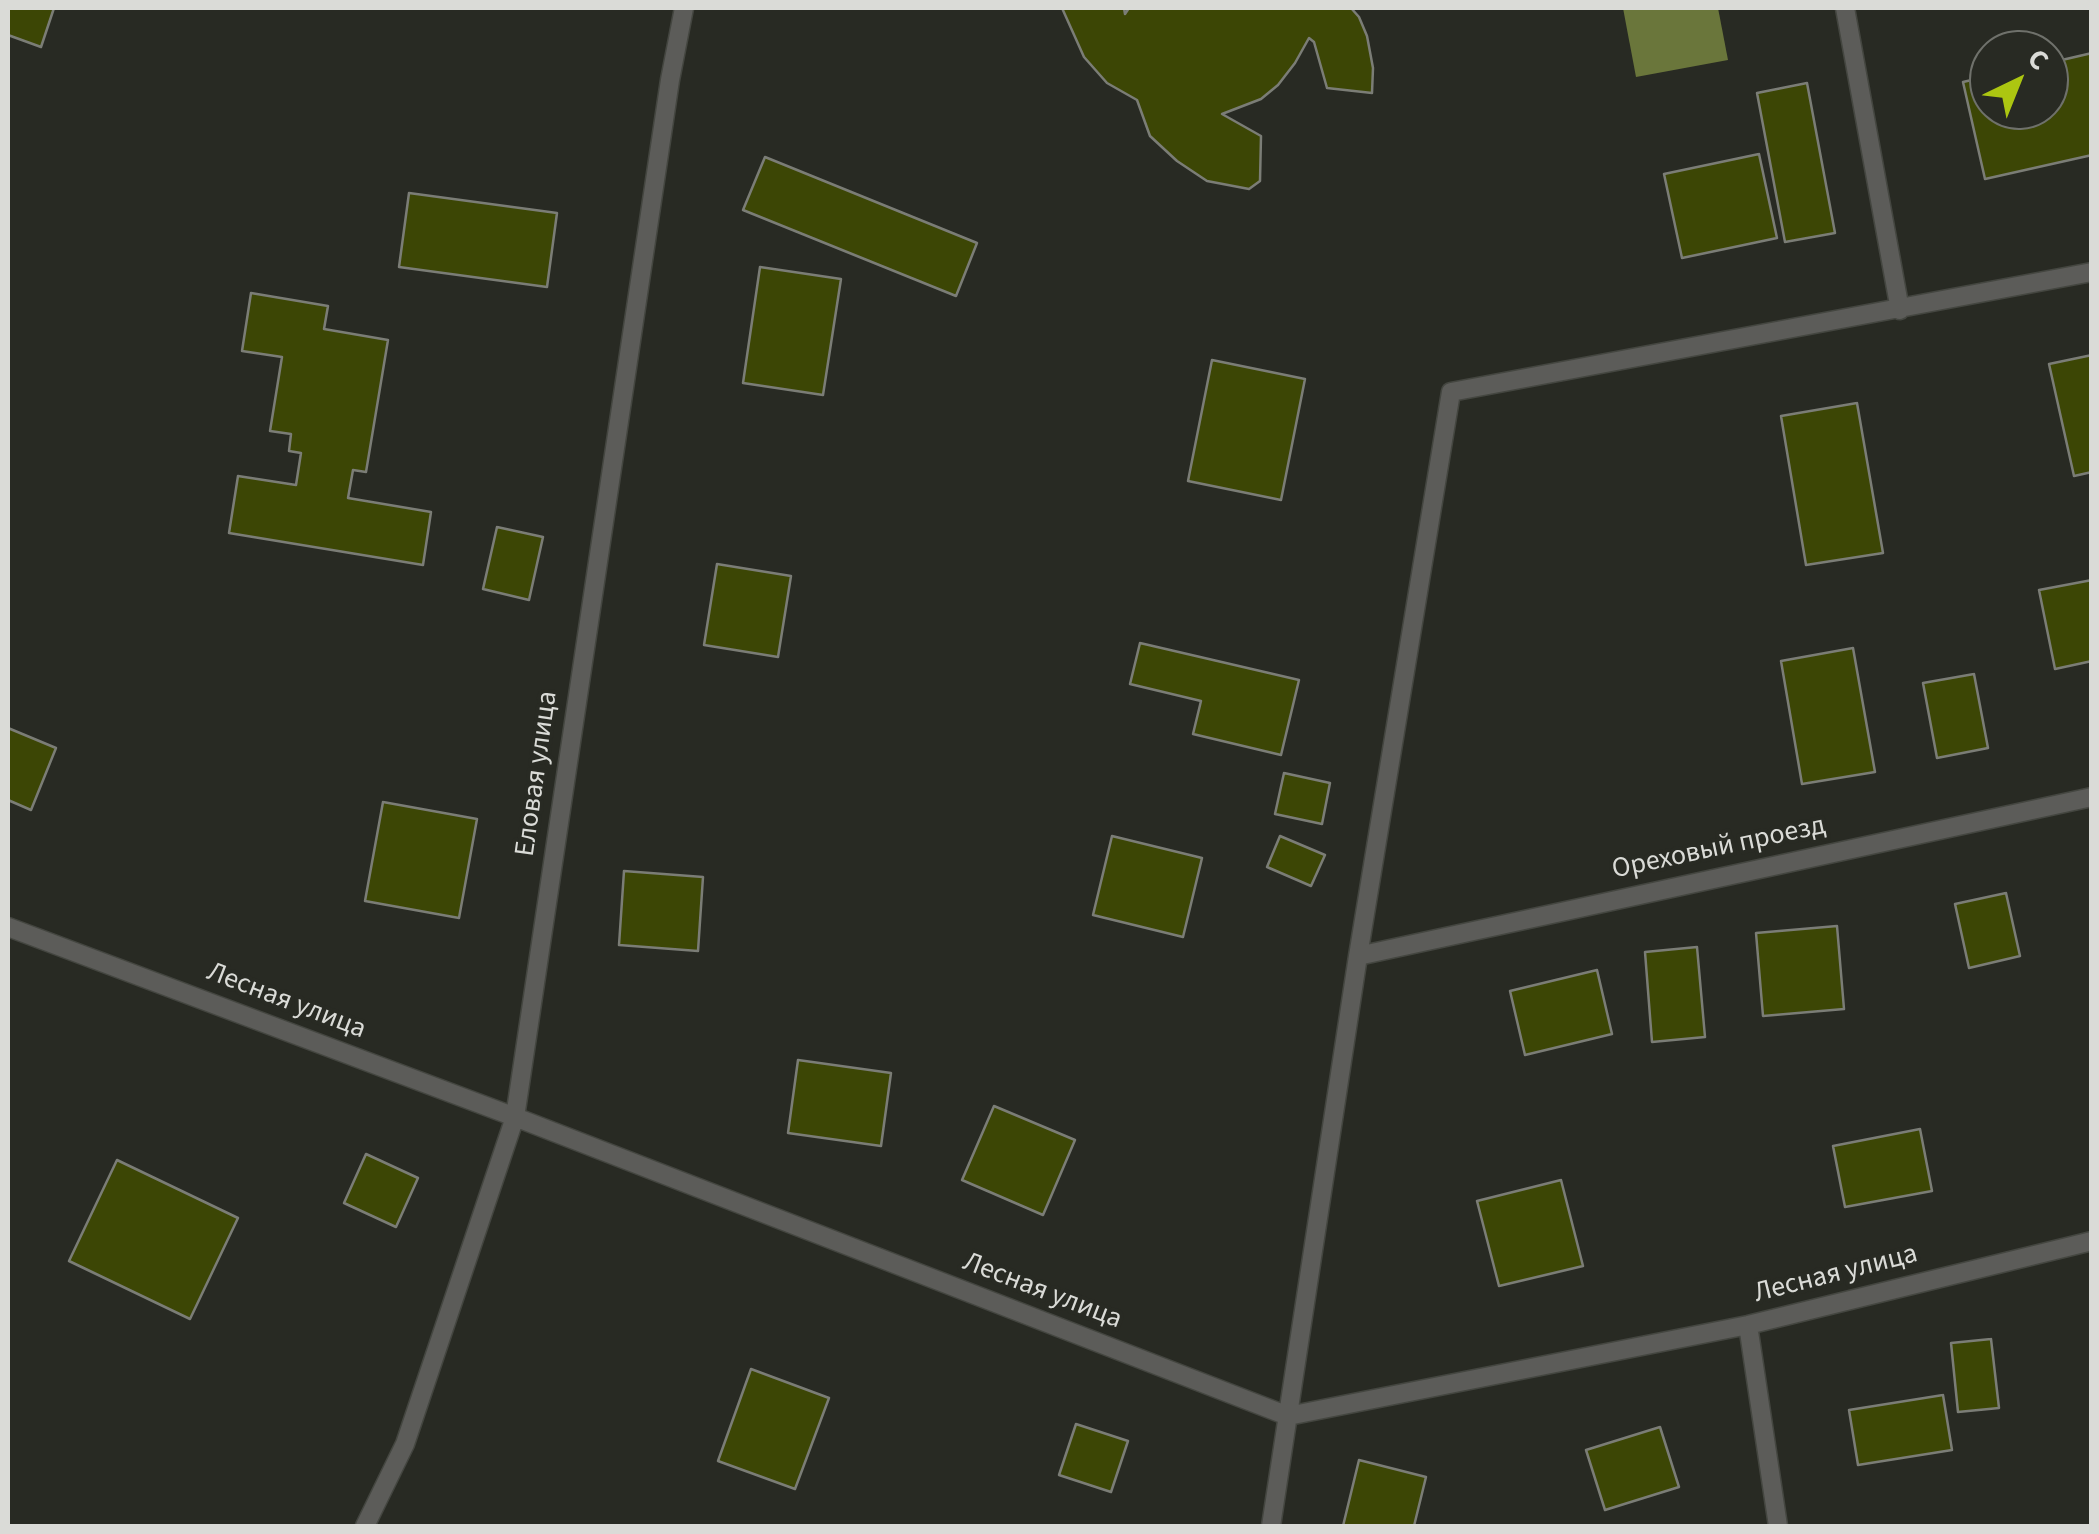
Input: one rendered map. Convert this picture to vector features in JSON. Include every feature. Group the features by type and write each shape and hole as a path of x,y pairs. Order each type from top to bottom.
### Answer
{"lane":[{"name":"Еловая улица","path":"365,1526 405,1444 515,1118 670,80 684,8"},
{"path":"1844,8 1900,310"},
{"path":"1270,1526 1451,392 2092,272"},
{"name":"Ореховый проезд","path":"1358,956 2092,796"},
{"name":"Лесная улица","path":"8,928 515,1118 1288,1416 1748,1325 2092,1242"},
{"path":"1748,1325 1778,1526"}],"shaded area":[{"path":"1623,8 1718,8 1728,60 1636,77"}],"building":[{"path":"8,8 54,8 41,47 8,35"},
{"path":"1062,8 1124,8 1125,14 1129,8 1351,8 1367,36 1373,68 1372,93 1327,88 1314,42 1309,38 1278,85 1261,99 1222,114 1261,136 1260,181 1249,189 1207,181 1150,136 1137,100 1107,83 1084,57"},
{"path":"2092,53 2092,155 1985,179 1974,130 2069,130 2069,58"},
{"path":"1969,81 1969,108 1963,82"},
{"path":"1807,83 1835,233 1785,242 1757,93"},
{"path":"1759,154 1777,238 1682,258 1664,174"},
{"path":"765,157 977,243 956,296 743,210"},
{"path":"409,193 557,213 547,287 399,267"},
{"path":"760,267 841,279 823,395 743,383"},
{"path":"251,293 328,306 324,329 388,340 366,472 353,470 348,498 431,512 423,565 229,533 238,476 296,485 301,453 289,451 291,434 270,431 282,357 242,351"},
{"path":"2092,355 2092,472 2074,476 2049,364"},
{"path":"1212,360 1305,379 1281,500 1188,481"},
{"path":"1857,403 1883,553 1806,565 1781,416"},
{"path":"497,527 543,537 529,600 483,589"},
{"path":"717,564 791,576 778,657 704,645"},
{"path":"2092,580 2092,661 2055,669 2039,590"},
{"path":"1140,643 1299,680 1281,755 1193,734 1201,701 1130,684"},
{"path":"1853,648 1875,772 1802,784 1781,661"},
{"path":"1974,674 1988,748 1937,758 1923,683"},
{"path":"8,728 56,748 31,810 8,800"},
{"path":"1284,773 1330,783 1322,824 1275,814"},
{"path":"383,802 477,819 459,918 365,901"},
{"path":"1112,836 1202,858 1183,937 1093,915"},
{"path":"1280,836 1325,855 1311,886 1267,867"},
{"path":"624,871 703,877 698,951 619,945"},
{"path":"2006,893 2020,956 1969,968 1955,904"},
{"path":"1837,926 1844,1009 1763,1016 1756,933"},
{"path":"1697,947 1705,1037 1652,1042 1645,952"},
{"path":"1597,970 1612,1034 1525,1055 1510,991"},
{"path":"798,1060 891,1073 881,1146 788,1133"},
{"path":"994,1106 1075,1140 1043,1215 962,1180"},
{"path":"1920,1129 1932,1191 1845,1207 1833,1146"},
{"path":"366,1154 418,1178 396,1227 344,1203"},
{"path":"117,1160 238,1218 190,1319 69,1261"},
{"path":"1561,1180 1583,1266 1499,1286 1477,1201"},
{"path":"1991,1339 1999,1408 1958,1412 1951,1343"},
{"path":"751,1369 829,1398 795,1489 718,1461"},
{"path":"1943,1395 1952,1450 1858,1465 1849,1410"},
{"path":"1076,1424 1128,1441 1111,1492 1059,1475"},
{"path":"1660,1427 1679,1487 1605,1510 1586,1450"},
{"path":"1359,1460 1426,1477 1414,1526 1343,1526"}]}
